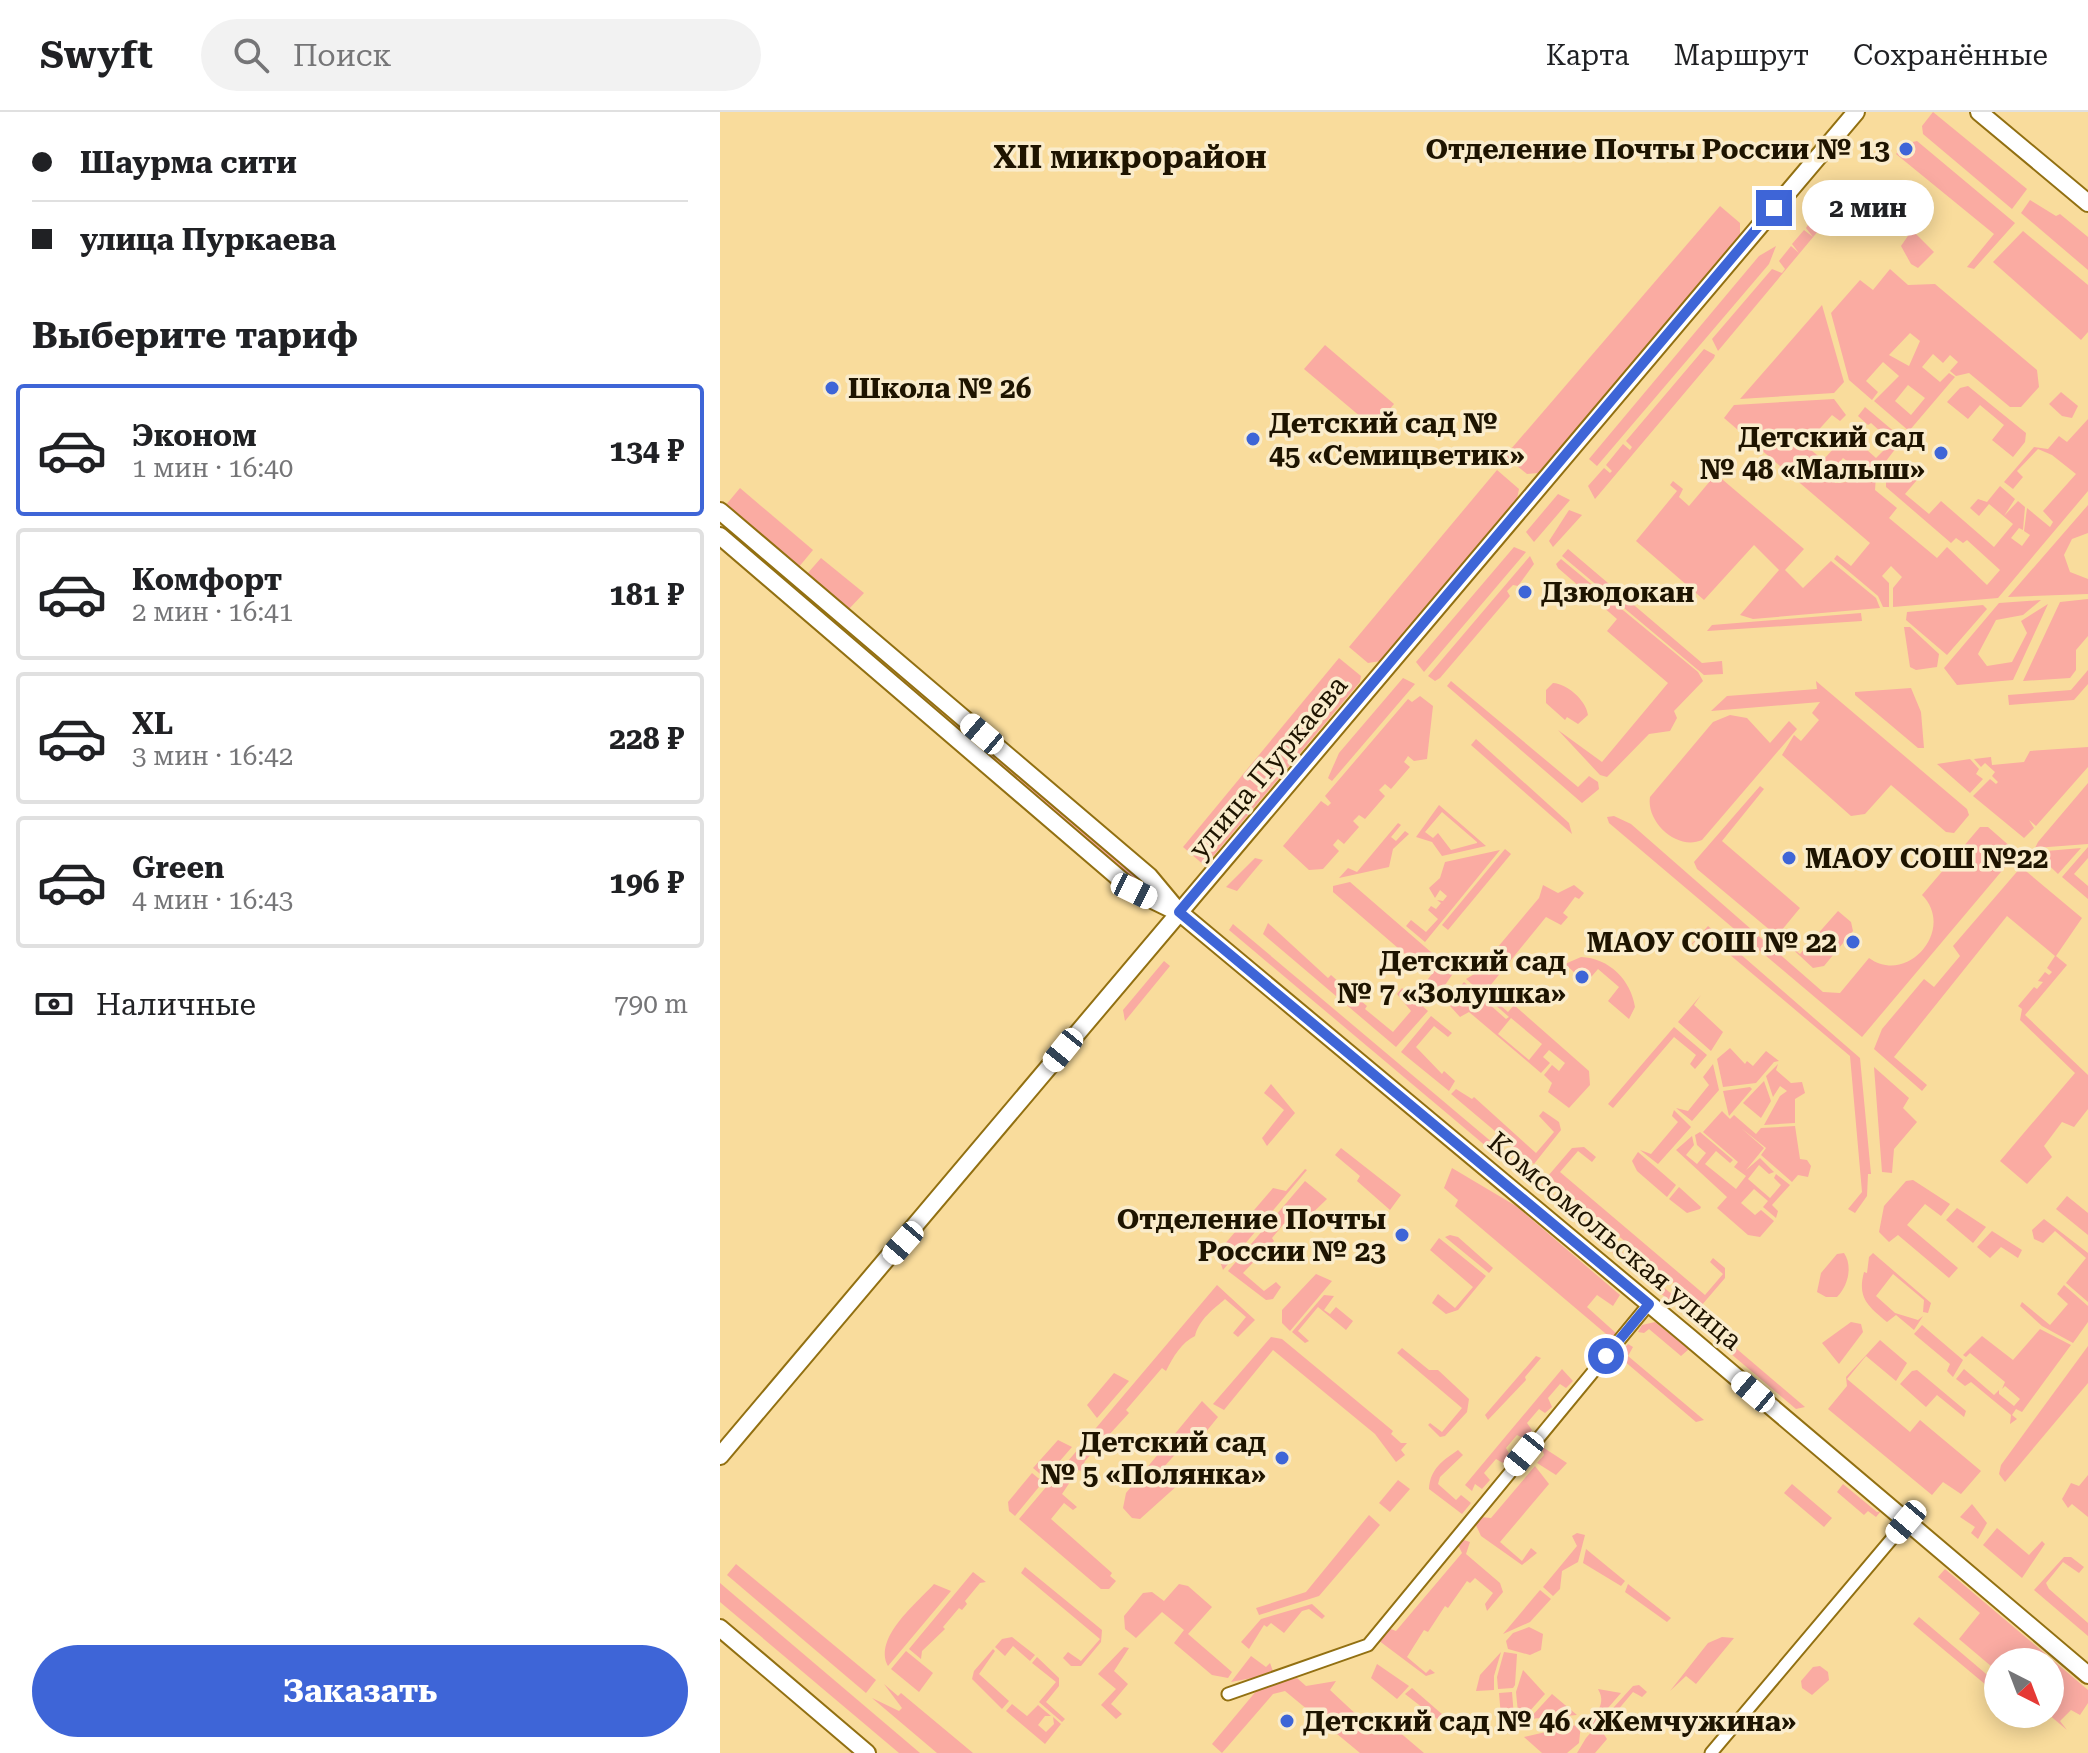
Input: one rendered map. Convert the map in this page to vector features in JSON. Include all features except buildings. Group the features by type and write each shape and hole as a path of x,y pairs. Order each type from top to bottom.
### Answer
{"main road":[{"name":"улица Пуркаева","path":"720,1456 1856,112"},
{"path":"1979,112 2088,203"},
{"name":"Комсомольская улица","path":"720,511 1149,876 1179,912 2088,1675"},
{"name":"Комсомольская улица","path":"720,536 1134,891 1179,912"},
{"path":"720,1628 867,1753"}],"street":[{"path":"1228,1694 1368,1645 1649,1304"},
{"path":"1713,1752 1906,1522"}],"shaded area":[{"path":"1933,112 2027,189 2012,209 1923,134 1922,126"},
{"path":"1917,141 2015,223 1974,269 1967,267 1994,234 1896,154 1904,144"},
{"path":"2030,200 2056,216 2060,214 2088,237 2088,270 2021,213"},
{"path":"1720,206 1740,223 1740,238 1538,473 1527,474 1505,456"},
{"path":"1808,225 1819,230 1718,351 1712,339 1772,269 1782,273 1785,269 1779,261 1791,246 1799,253 1792,244 1804,230 1813,237 1806,228"},
{"path":"1912,230 1934,252 1918,268 1911,264 1901,246"},
{"path":"2023,231 2088,285 2088,332 2081,340 1993,262"},
{"path":"1776,246 1769,264 1597,466 1589,459 1759,256"},
{"path":"1890,269 1908,285 1935,284 2037,370 2039,387 2021,407 2010,407 1969,373 1956,376 1950,371 1958,362 1950,355 1943,363 1933,354 1922,367 1940,382 1949,373 1955,377 1909,431 1874,401 1899,376 1883,362 1866,381 1878,392 1872,400 1849,380 1831,313 1860,280 1873,290","holes":["1910,333 1920,341 1909,366 1889,355","1908,385 1925,398 1911,415 1895,401"]},
{"path":"1822,305 1844,382 1834,393 1740,399"},
{"path":"1325,345 1394,404 1374,428 1304,369"},
{"path":"1704,349 1715,355 1714,358 1595,499 1588,486 1604,468 1610,473 1612,471 1606,465 1623,444 1630,450 1632,447 1626,441"},
{"path":"1968,386 2026,433 2025,442 2013,457 1992,440 2004,425 1980,405 1968,419 1947,402 1960,388"},
{"path":"2061,392 2078,406 2072,418 2062,416 2049,404"},
{"path":"1834,399 1846,415 1840,421 1832,415 1805,445 1823,460 1848,433 1876,458 1892,442 1858,416 1865,407 1903,439 1876,474 1863,473 1843,458 1831,473 1835,483 1847,482 1855,472 1862,478 1876,476 1875,490 1897,508 1889,518 1937,558 1947,547 1987,585 2000,570 1967,540 1963,543 1956,538 1951,543 1886,487 1886,480 1898,464 1917,480 1905,494 1929,514 1941,501 1994,547 2013,524 1989,504 1979,516 1970,508 1978,499 1987,502 2000,486 2015,499 2004,516 2018,501 2025,507 2023,530 2019,528 2011,538 2022,546 2030,535 2024,531 2027,508 2050,527 2053,522 2043,511 2076,474 2052,455 2038,449 2017,471 2023,477 2013,489 2004,482 2034,447 2048,449 2059,436 2067,442 2088,419 2088,491 1998,598 1893,607 1893,588 1902,577 1891,566 1882,576 1889,583 1889,607 1883,607 1878,596 1834,559 1837,555 1851,566 1870,543 1724,418 1734,405"},
{"path":"1497,470 1519,489 1517,499 1381,661 1368,663 1349,647"},
{"path":"1716,474 1804,549 1785,570 1803,588 1831,561 1876,598 1880,608 1753,619 1740,615 1779,570 1754,545 1704,600 1636,541 1677,491 1670,485 1673,481 1683,489 1679,497 1689,506"},
{"path":"740,488 813,550 798,568 725,506"},
{"path":"1558,494 1570,500 1534,542 1526,532"},
{"path":"2088,505 2088,533 2072,539 2064,555 2070,572 2088,579 2088,594 2008,597"},
{"path":"1569,510 1582,515 1553,547 1549,541"},
{"path":"1514,547 1526,552 1424,672 1416,662"},
{"path":"1568,549 1702,663 1722,661 1723,674 1704,675 1562,556"},
{"path":"1530,556 1534,564 1518,586 1513,585 1507,591 1510,596 1440,678 1435,681 1428,676"},
{"path":"821,558 864,593 848,610 807,574"},
{"path":"1561,559 1698,672 1703,681 1674,711 1677,718 1670,731 1649,734 1607,777 1600,775 1558,730 1602,762 1668,683 1607,631 1617,619 1558,568 1556,564"},
{"path":"776,569 1139,875 1135,879 772,573"},
{"path":"2088,599 2088,636 2076,650 2076,670 2070,678 2023,681 2060,602"},
{"path":"2041,600 2023,615 1996,620 1978,654 1987,666 2012,662 2027,633 2021,621 2048,604 2013,680 1957,685 1944,668 1999,603"},
{"path":"1983,605 1987,609 1947,655 1906,620 1907,612"},
{"path":"1861,613 1862,621 1707,631 1712,625"},
{"path":"1904,627 1910,627 1939,654 1937,667 1916,670 1910,667"},
{"path":"1339,658 1361,676 1360,682 1205,866 1183,847"},
{"path":"2088,670 2088,684 2074,700 2009,705 2008,695 2071,690"},
{"path":"1403,678 1415,684 1332,781 1328,778 1339,753"},
{"path":"1451,681 1578,787 1589,776 1598,782 1599,789 1582,803 1447,686"},
{"path":"1816,681 1967,809 1969,815 1954,833 1946,832 1891,785 1865,814 1851,816 1782,755 1794,735 1801,741 1819,720 1812,713 1820,702 1711,711 1727,696 1817,689"},
{"path":"1553,683 1570,690 1584,704 1588,715 1578,724 1567,717 1565,720 1546,703 1546,690"},
{"path":"1911,688 1921,712 1924,748 1918,748 1855,695 1855,692"},
{"path":"1420,696 1433,706 1427,759 1414,761 1408,756 1404,762 1410,767 1391,789 1385,784 1379,790 1385,796 1365,819 1359,815 1353,821 1359,827 1344,844 1338,839 1333,845 1339,851 1323,869 1309,870 1283,846 1321,801 1328,806 1331,803 1325,796 1408,699 1412,702"},
{"path":"1730,715 1747,718 1770,743 1789,721 1797,729 1702,840 1692,842 1674,838 1653,816 1650,797 1713,722"},
{"path":"1476,739 1569,823 1572,834 1471,745"},
{"path":"2088,747 2088,767 2036,826 2029,820 2034,828 2024,838 1973,796 1990,779 1996,784 1998,782 1992,776 1995,772 1985,763 1981,767 1974,759 1991,757 1992,765 2024,762 2030,751"},
{"path":"1970,759 1979,769 1976,774 1983,779 1970,793 1937,764"},
{"path":"2088,783 2088,844 2035,848 2038,842"},
{"path":"1760,786 1764,789 1722,841 1800,908 1777,936 1697,869 1694,862"},
{"path":"1439,805 1486,846 1442,856 1432,842 1416,837","holes":["1442,812 1477,842 1451,850 1438,833 1433,838 1425,832"]},
{"path":"1614,816 1631,824 1823,992 1840,993 1869,958 1884,965 1899,965 1923,950 1934,923 1931,909 1922,895 1980,827 1988,827 2012,848 2011,860 1862,1037 1609,823 1607,817"},
{"path":"1398,823 1401,825 1391,837 1396,841 1405,831 1409,834 1393,849 1389,867 1339,878 1348,868 1357,872"},
{"path":"2088,847 2088,858 2074,874 2088,886 2088,899 2062,877"},
{"path":"2081,848 2058,874 2035,852"},
{"path":"1505,849 1511,854 1448,930 1442,925"},
{"path":"1500,850 1425,942 1406,926 1411,920 1426,932 1438,919 1428,910 1431,906 1436,909 1441,903 1437,900 1443,901 1447,896 1440,890 1435,898 1429,888 1440,878 1445,862"},
{"path":"1255,858 1263,860 1237,891 1226,887"},
{"path":"2021,867 2082,918 2056,956 2067,965 2025,1015 2088,1075 2088,1109 2074,1127 2062,1122 2044,1146 2052,1157 2027,1184 2000,1161 2075,1073 2020,1020 2022,1009 2018,1006 2034,987 2037,989 2043,982 2038,981 2045,972 2049,975 2052,972 2047,968 2055,956 2007,916 1894,1057 1927,1085 1922,1091 1874,1049 1882,1029 1924,979 1934,987 1960,956 1953,946"},
{"path":"1350,882 1454,972 1443,988 1434,990 1425,983 1438,966 1422,953 1416,961 1427,973 1333,892 1333,886"},
{"path":"1543,885 1558,893 1574,885 1584,893 1579,899 1575,897 1563,913 1568,917 1561,925 1546,917 1485,992 1508,1012 1514,1005 1589,1071 1590,1085 1569,1108 1548,1092 1552,1083 1544,1075 1552,1065 1559,1071 1565,1063 1549,1050 1543,1057 1550,1063 1541,1073 1469,1012 1460,1017 1450,1006 1451,997 1464,982 1506,1019 1509,1017 1466,979 1476,973 1539,898","holes":["1511,1018 1542,1044 1529,1060 1498,1034"]},
{"path":"1838,911 1851,922 1853,931 1824,966 1813,968 1786,943 1800,954"},
{"path":"1268,923 1328,978 1331,975 1358,1003 1361,1001 1367,1006 1365,1009 1393,1032 1411,1011 1397,994 1402,988 1428,1011 1396,1047 1263,934"},
{"path":"1233,924 1525,1170 1517,1171 1506,1163 1229,930"},
{"path":"1708,926 1860,1058 1871,1174 1868,1174 1867,1196 1855,1213 1848,1209 1862,1192 1850,1056 1704,933 1683,953"},
{"path":"1581,957 1601,961 1624,980 1635,1007 1629,1019 1608,1001 1619,987 1598,969 1586,983 1565,964"},
{"path":"1164,961 1170,966 1125,1021 1123,1010"},
{"path":"1701,995 1694,1005 1723,1032 1711,1051 1678,1022"},
{"path":"1431,1016 1452,1033 1448,1037 1434,1026 1416,1047 1442,1074 1444,1071 1455,1081 1449,1091 1401,1052"},
{"path":"1674,1027 1707,1055 1695,1069 1690,1064 1696,1055 1674,1037 1613,1108 1608,1104"},
{"path":"1730,1048 1745,1064 1747,1061 1753,1066 1766,1051 1779,1061 1774,1062 1756,1083 1723,1087 1717,1059"},
{"path":"1713,1064 1719,1090 1692,1121 1676,1108 1688,1111 1709,1085 1703,1077"},
{"path":"1778,1064 1776,1070 1791,1083 1802,1082 1805,1093 1795,1099 1795,1123 1764,1125 1780,1096 1787,1091 1780,1086 1773,1097 1766,1076"},
{"path":"1874,1067 1909,1098 1903,1108 1917,1122 1894,1149 1892,1173 1882,1172"},
{"path":"1764,1081 1771,1101 1761,1118 1743,1103"},
{"path":"1271,1084 1295,1113 1267,1146 1262,1138 1284,1110 1264,1093"},
{"path":"1456,1089 1472,1099 1474,1097 1536,1153 1554,1132 1539,1116 1543,1111 1559,1122 1561,1130 1534,1164 1451,1094"},
{"path":"1752,1089 1729,1116 1723,1091"},
{"path":"1674,1110 1691,1127 1658,1164 1640,1150 1651,1154 1678,1122 1672,1116"},
{"path":"1722,1111 1730,1119 1734,1115 1756,1134 1761,1128 1795,1126 1800,1159 1807,1160 1811,1166 1808,1177 1798,1175 1792,1182 1761,1155 1766,1148 1741,1128 1764,1148 1746,1170 1760,1158 1774,1172 1769,1174 1759,1165 1748,1179 1770,1198 1781,1185 1774,1178 1776,1174 1790,1185 1772,1205 1778,1211 1776,1218 1763,1207 1768,1201 1754,1189 1741,1203 1755,1215 1761,1210 1774,1221 1760,1237 1748,1235 1717,1208 1727,1197 1676,1150 1692,1136 1694,1145 1686,1155 1697,1164 1706,1153 1697,1145 1695,1135 1700,1132 1733,1160 1730,1163 1716,1151 1705,1164 1736,1189 1746,1176 1734,1167 1738,1162 1703,1132"},
{"path":"1584,1147 1596,1157 1592,1162 1578,1151 1560,1172 1705,1295 1723,1274 1710,1262 1713,1258 1725,1268 1725,1278 1701,1306 1548,1176 1572,1148"},
{"path":"1341,1148 1401,1195 1390,1210 1357,1181 1360,1176 1335,1155"},
{"path":"1638,1152 1676,1185 1667,1197 1637,1171 1632,1161"},
{"path":"1452,1168 1516,1206 1620,1295 1613,1306 1597,1295 1587,1307 1617,1334 1612,1339 1455,1206 1458,1200 1444,1188"},
{"path":"1305,1169 1223,1270 1219,1258 1223,1246 1273,1188 1286,1191"},
{"path":"1913,1180 1950,1204 1941,1216 1925,1204 1907,1225 1958,1268 1949,1278 1898,1235 1889,1242 1879,1232 1884,1206 1906,1181"},
{"path":"1305,1181 1327,1199 1302,1223 1295,1217 1290,1222 1287,1220 1272,1238 1274,1241 1243,1273 1264,1291 1276,1282 1281,1287 1273,1299 1266,1300 1228,1271"},
{"path":"1541,1184 1693,1312 1683,1312 1543,1194"},
{"path":"1679,1187 1700,1209 1687,1213 1669,1199"},
{"path":"2067,1196 2088,1213 2088,1235 2056,1209"},
{"path":"1957,1208 1986,1227 1973,1243 1946,1220"},
{"path":"2044,1219 2088,1253 2088,1302 2066,1283 2086,1258 2055,1231 2043,1243 2034,1239 2032,1230"},
{"path":"1992,1231 2022,1250 2018,1258 2001,1247 1990,1258 1977,1247"},
{"path":"1445,1237 1458,1237 1493,1268 1489,1273"},
{"path":"1439,1238 1486,1276 1458,1310 1446,1314 1432,1303 1438,1294 1455,1308 1473,1287 1430,1250"},
{"path":"1844,1253 1847,1258 1848,1276 1837,1297 1826,1297 1817,1292 1821,1273 1837,1254"},
{"path":"1873,1253 1931,1303 1928,1313 1923,1312 1924,1300 1893,1274 1876,1296 1895,1313 1918,1320 1923,1316 1914,1330 1896,1315 1887,1322 1866,1301 1862,1281"},
{"path":"1316,1274 1332,1281 1290,1331 1282,1323 1282,1310"},
{"path":"1217,1285 1255,1320 1238,1337 1233,1333 1246,1317 1225,1299 1212,1311 1200,1324 1195,1336 1178,1350 1166,1371 1162,1368 1126,1410 1129,1413 1085,1461 1081,1471 1078,1470 1062,1494 1077,1507 1073,1510 1064,1503 1051,1519 1112,1573 1110,1576 1116,1581 1109,1589 1101,1589 1019,1519"},
{"path":"2064,1285 2088,1306 2088,1322 2073,1343 2042,1326 2020,1306 2022,1302 2050,1325 2068,1304 2057,1294"},
{"path":"1324,1295 1334,1296 1324,1310 1330,1314 1336,1307 1353,1321 1346,1330 1318,1307 1298,1331 1309,1341 1305,1343 1292,1332"},
{"path":"1655,1322 1689,1349 1681,1356 1649,1329 1644,1333 1638,1332 1642,1325"},
{"path":"1851,1322 1861,1324 1863,1332 1839,1364 1822,1343"},
{"path":"1922,1325 1963,1360 1953,1377 1947,1371 1950,1364 1914,1334"},
{"path":"1711,1327 1805,1407 1796,1409 1717,1342 1710,1332"},
{"path":"2040,1329 2071,1345 2022,1412 2016,1409 2012,1415 2017,1419 2010,1424 2011,1415 1971,1382 1965,1386 1956,1379 1964,1369 1994,1395 1999,1390 1999,1394 2014,1406 2020,1399 2005,1386 2002,1389 2005,1382 1970,1353 1966,1357 1963,1355 1982,1336 2013,1360"},
{"path":"1271,1337 1282,1339 1393,1431 1391,1434 1401,1443 1407,1443 1401,1450 1405,1455 1396,1462 1375,1434 1273,1350 1224,1410 1213,1404"},
{"path":"1880,1340 1907,1363 1896,1381 1866,1356 1847,1379 1910,1432 1920,1420 1981,1471 1961,1494 1943,1482 1932,1495 1828,1409 1847,1386 1846,1377"},
{"path":"1628,1344 1633,1347 1628,1356 1704,1420 1696,1422 1623,1360 1621,1352"},
{"path":"2088,1346 2088,1383 2005,1482 1999,1474 2001,1465"},
{"path":"1402,1348 1429,1370 1438,1370 1469,1399 1467,1412 1445,1436 1440,1437 1428,1425 1430,1423 1442,1432 1462,1408 1397,1353"},
{"path":"1536,1356 1541,1358 1525,1377 1526,1380 1488,1420 1485,1415"},
{"path":"1562,1369 1573,1381 1566,1388 1560,1384 1548,1398 1552,1407 1545,1413 1539,1409 1527,1423 1532,1430 1525,1439 1517,1435 1506,1448 1510,1455 1503,1463 1496,1459 1484,1473 1490,1480 1482,1489 1475,1484 1472,1491 1465,1485"},
{"path":"1917,1370 1966,1411 1964,1417 1937,1395 1926,1407 1900,1384 1912,1371"},
{"path":"1114,1373 1129,1381 1097,1418 1087,1405"},
{"path":"1202,1401 1218,1417 1187,1455 1180,1449 1162,1469 1179,1484 1140,1519 1132,1518 1123,1508 1126,1493"},
{"path":"1058,1440 1072,1447 1045,1478 1033,1468"},
{"path":"1541,1446 1567,1463 1556,1475 1537,1463 1544,1455"},
{"path":"1458,1450 1463,1455 1440,1477 1438,1484 1456,1500 1461,1495 1471,1503 1462,1514 1429,1489 1435,1470"},
{"path":"1535,1466 1549,1484 1500,1542 1522,1561 1531,1548 1537,1553 1522,1565 1481,1536 1475,1523 1480,1517 1491,1518"},
{"path":"1032,1473 1043,1482 1015,1516 1009,1511 1008,1502"},
{"path":"2088,1475 2088,1517 2072,1504 2068,1508 2062,1499 2071,1483 2079,1486"},
{"path":"1398,1480 1410,1489 1390,1512 1379,1503"},
{"path":"1792,1484 1832,1518 1824,1527 1784,1493"},
{"path":"1843,1484 1877,1512 1881,1511 1876,1517 1868,1511 1864,1515 1837,1492"},
{"path":"1972,1504 1987,1523 1978,1539 1971,1533 1975,1527 1960,1517"},
{"path":"1369,1515 1380,1525 1319,1596 1259,1615 1256,1608 1306,1592"},
{"path":"1997,1528 2029,1555 2042,1541 2045,1544 2022,1578 1983,1545"},
{"path":"1577,1533 1585,1535 1578,1562 1562,1571 1560,1589 1553,1596 1543,1587 1577,1546 1572,1536"},
{"path":"1461,1539 1470,1542 1466,1554 1500,1583 1503,1592 1487,1611 1485,1604 1493,1593 1475,1578 1470,1583 1467,1581 1428,1632 1424,1630 1407,1657 1426,1673 1430,1669 1435,1673 1426,1676 1378,1640 1388,1628 1396,1631 1462,1553 1458,1545"},
{"path":"1586,1549 1625,1581 1621,1586 1583,1563"},
{"path":"2064,1557 2071,1557 2084,1567 2079,1573 2063,1562 2046,1583 2088,1623 2088,1636 2034,1590"},
{"path":"736,1564 876,1680 866,1693 727,1575"},
{"path":"1025,1567 1102,1630 1101,1642 1081,1666 1071,1666 1063,1658 1068,1652 1081,1661 1100,1639 1021,1573"},
{"path":"1945,1569 2038,1648 1984,1648 1984,1660 1959,1639 1980,1613 1938,1577"},
{"path":"973,1572 986,1582 980,1583 965,1601 967,1604 962,1610 959,1608 943,1627 945,1629 922,1651 921,1659 909,1649"},
{"path":"720,1583 920,1753 899,1753 720,1602"},
{"path":"934,1584 951,1591 888,1666 886,1644 891,1633"},
{"path":"1179,1584 1188,1586 1212,1607 1188,1634 1232,1672 1228,1678 1212,1675 1174,1643 1184,1630 1162,1612 1136,1638 1125,1629 1124,1616 1143,1593 1152,1592 1164,1601"},
{"path":"1628,1584 1671,1618 1667,1622 1625,1592"},
{"path":"1540,1590 1551,1599 1530,1622 1503,1634"},
{"path":"1312,1604 1325,1616 1322,1619 1309,1609 1302,1611 1284,1633 1271,1623 1267,1627 1264,1625 1249,1649 1241,1642 1261,1619"},
{"path":"1919,1617 1984,1672 1984,1683 1913,1624"},
{"path":"1529,1627 1543,1634 1541,1650 1530,1655 1508,1649 1506,1641 1513,1633"},
{"path":"1012,1637 1035,1655 1030,1661 1013,1646 1005,1656 995,1647 1002,1639"},
{"path":"1722,1637 1734,1638 1696,1684 1686,1676 1670,1691 1708,1643"},
{"path":"1124,1647 1129,1648 1114,1671 1128,1684 1111,1704 1122,1714 1116,1719 1101,1705 1116,1689 1098,1674"},
{"path":"993,1649 995,1651 979,1674 1009,1701 1002,1709 972,1679 974,1671"},
{"path":"906,1651 933,1673 919,1692 891,1669"},
{"path":"1501,1652 1494,1676 1494,1690 1476,1691 1480,1675"},
{"path":"1504,1652 1517,1654 1515,1685 1513,1688 1498,1689 1497,1677"},
{"path":"1251,1656 1266,1667 1270,1663 1274,1674 1231,1682"},
{"path":"1037,1657 1059,1678 1059,1686 1046,1702 1065,1719 1062,1722 1039,1702 1056,1682 1032,1663"},
{"path":"1377,1664 1409,1686 1397,1699 1371,1678"},
{"path":"1820,1666 1828,1672 1829,1680 1812,1695 1802,1688 1801,1681 1813,1667"},
{"path":"1523,1670 1545,1694 1519,1723 1516,1692"},
{"path":"2064,1670 2088,1690 2088,1703 2080,1715 2071,1710 2064,1717"},
{"path":"1297,1678 1306,1686 1336,1681 1330,1690 1374,1731 1384,1719 1424,1753 1360,1753 1285,1691 1273,1694 1222,1753 1212,1744 1262,1684"},
{"path":"884,1684 898,1696 901,1693 973,1753 937,1753 872,1698 899,1711 902,1708"},
{"path":"1639,1685 1647,1692 1642,1697 1633,1692 1601,1730 1607,1739 1595,1753 1577,1753 1586,1738 1633,1686"},
{"path":"1412,1688 1443,1715 1441,1722 1405,1694"},
{"path":"1598,1689 1621,1693 1588,1731 1600,1706"},
{"path":"1512,1692 1515,1730 1501,1717 1499,1693"},
{"path":"1552,1694 1577,1715 1529,1719"},
{"path":"1012,1704 1027,1716 1038,1705 1051,1716 1045,1716 1038,1725 1046,1732 1054,1724 1053,1717 1061,1724 1045,1744 1006,1711"},
{"path":"1581,1724 1579,1743 1567,1753 1542,1753 1524,1737"}],"place":[{"name":"Отделение Почты России № 13","path":"1906,149"},
{"name":"Школа № 26","path":"832,388"},
{"name":"Детский сад № 45 «Семицветик»","path":"1253,439"},
{"name":"Детский сад № 48 «Малыш»","path":"1941,453"},
{"name":"Дзюдокан","path":"1525,592"},
{"name":"МАОУ СОШ №22","path":"1789,858"},
{"name":"МАОУ СОШ № 22","path":"1853,942"},
{"name":"Детский сад № 7 «Золушка»","path":"1582,977"},
{"name":"Отделение Почты России № 23","path":"1402,1235"},
{"name":"Детский сад № 5 «Полянка»","path":"1282,1458"},
{"name":"Детский сад № 46 «Жемчужина»","path":"1287,1721"}],"district":[{"name":"XII микрорайон","path":"1130,157"}],"route":[{"path":"1606,1356 1649,1304 1179,912 1774,208"}]}
